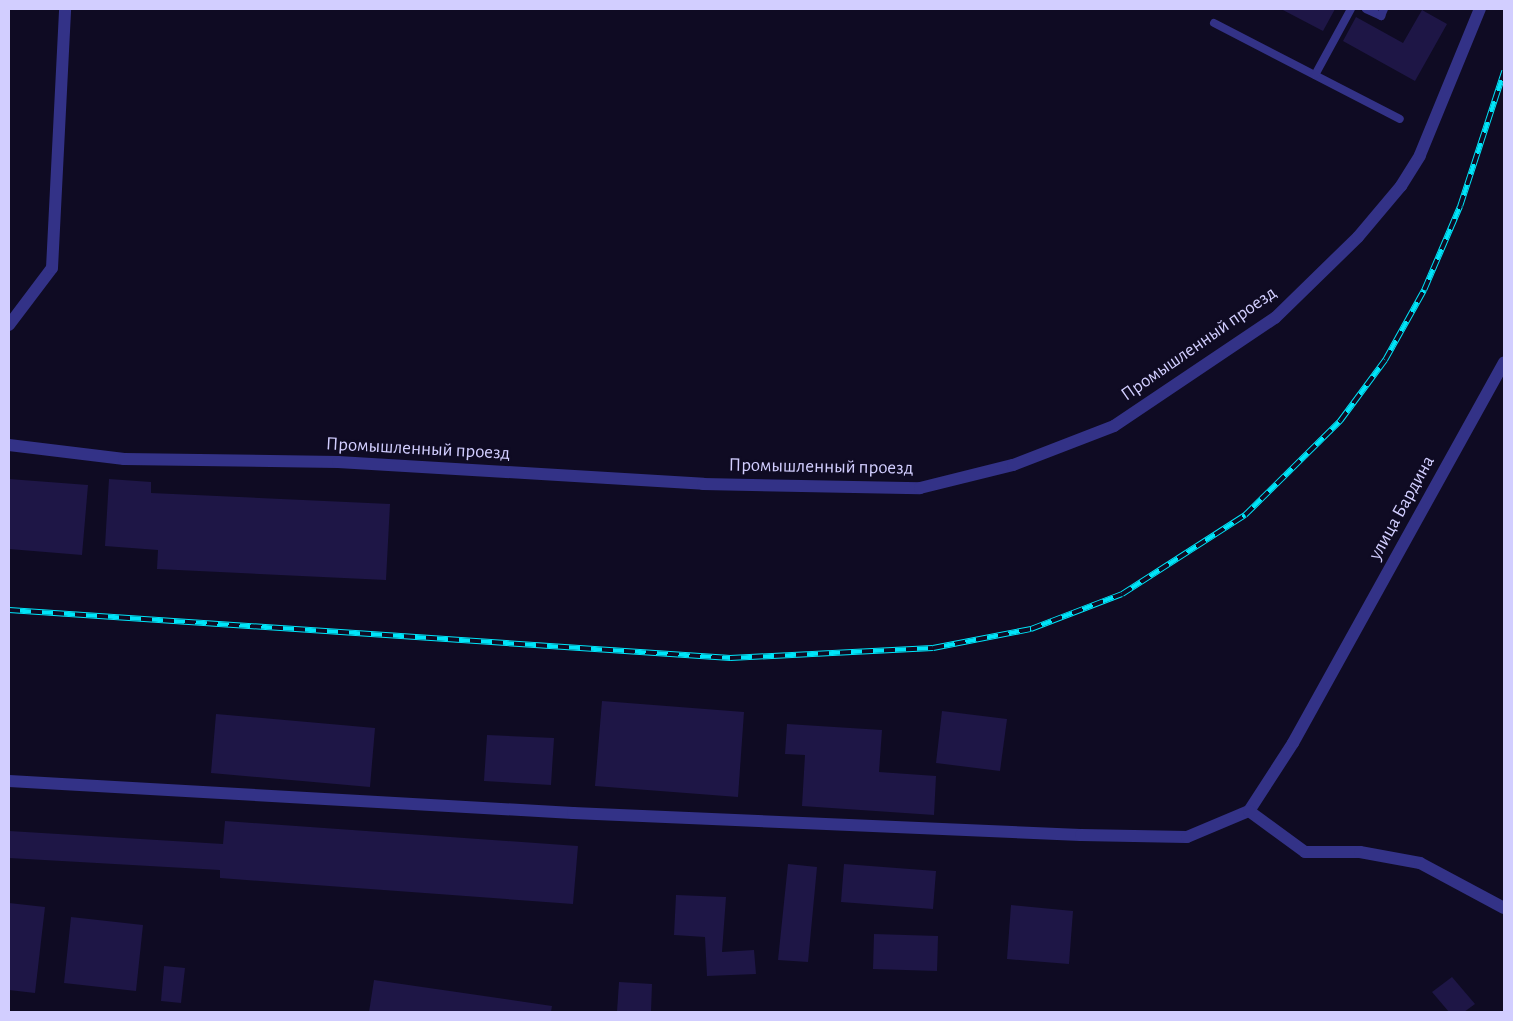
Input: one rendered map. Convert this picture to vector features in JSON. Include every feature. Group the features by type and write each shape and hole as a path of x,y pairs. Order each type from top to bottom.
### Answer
{"street":[{"path":"9,325 52,268 66,9"},
{"name":"Промышленный проезд","path":"9,445 124,458 338,462 712,485 920,488 1012,465 1114,426 1275,318 1358,236 1401,186 1424,146 1480,9"},
{"name":"улица Бардина","path":"1249,811 1332,672 1504,363"},
{"path":"9,781 574,813 1081,835 1187,837 1249,811 1305,852 1360,852 1420,863 1504,908"}],"lane":[{"path":"1316,75 1351,9"},
{"path":"1366,9 1381,16 1384,9"},
{"path":"1214,23 1400,119"}],"building":[{"path":"1281,9 1335,9 1323,31"},
{"path":"1422,10 1447,24 1415,81 1343,41 1356,17 1403,43"},
{"path":"9,479 88,485 82,555 9,549"},
{"path":"109,479 151,482 151,493 390,504 386,580 157,569 158,550 105,546"},
{"path":"602,701 744,712 738,797 595,786"},
{"path":"942,711 1007,719 1000,771 936,763"},
{"path":"216,714 375,728 370,787 211,773"},
{"path":"787,724 882,730 879,772 936,776 934,815 802,806 805,755 785,754"},
{"path":"487,735 554,738 551,785 484,781"},
{"path":"225,821 578,846 573,904 220,878 220,870 9,858 9,831 223,844"},
{"path":"788,864 817,867 808,962 778,960"},
{"path":"844,864 936,871 933,909 841,902"},
{"path":"676,895 726,897 722,952 754,950 756,974 707,976 705,937 674,935"},
{"path":"9,903 45,907 35,993 9,990"},
{"path":"1011,905 1073,911 1069,964 1007,959"},
{"path":"71,917 143,925 136,991 64,983"},
{"path":"874,934 938,936 937,971 873,969"},
{"path":"164,966 185,968 181,1003 161,1001"},
{"path":"1452,977 1475,1004 1464,1012 1449,1012 1432,992"},
{"path":"374,980 552,1006 551,1012 369,1012"},
{"path":"619,982 652,984 651,1012 617,1012"}],"railway":[{"path":"9,610 730,658 933,648 1031,629 1122,594 1245,515 1340,421 1385,360 1424,290 1460,206 1504,71"}]}
